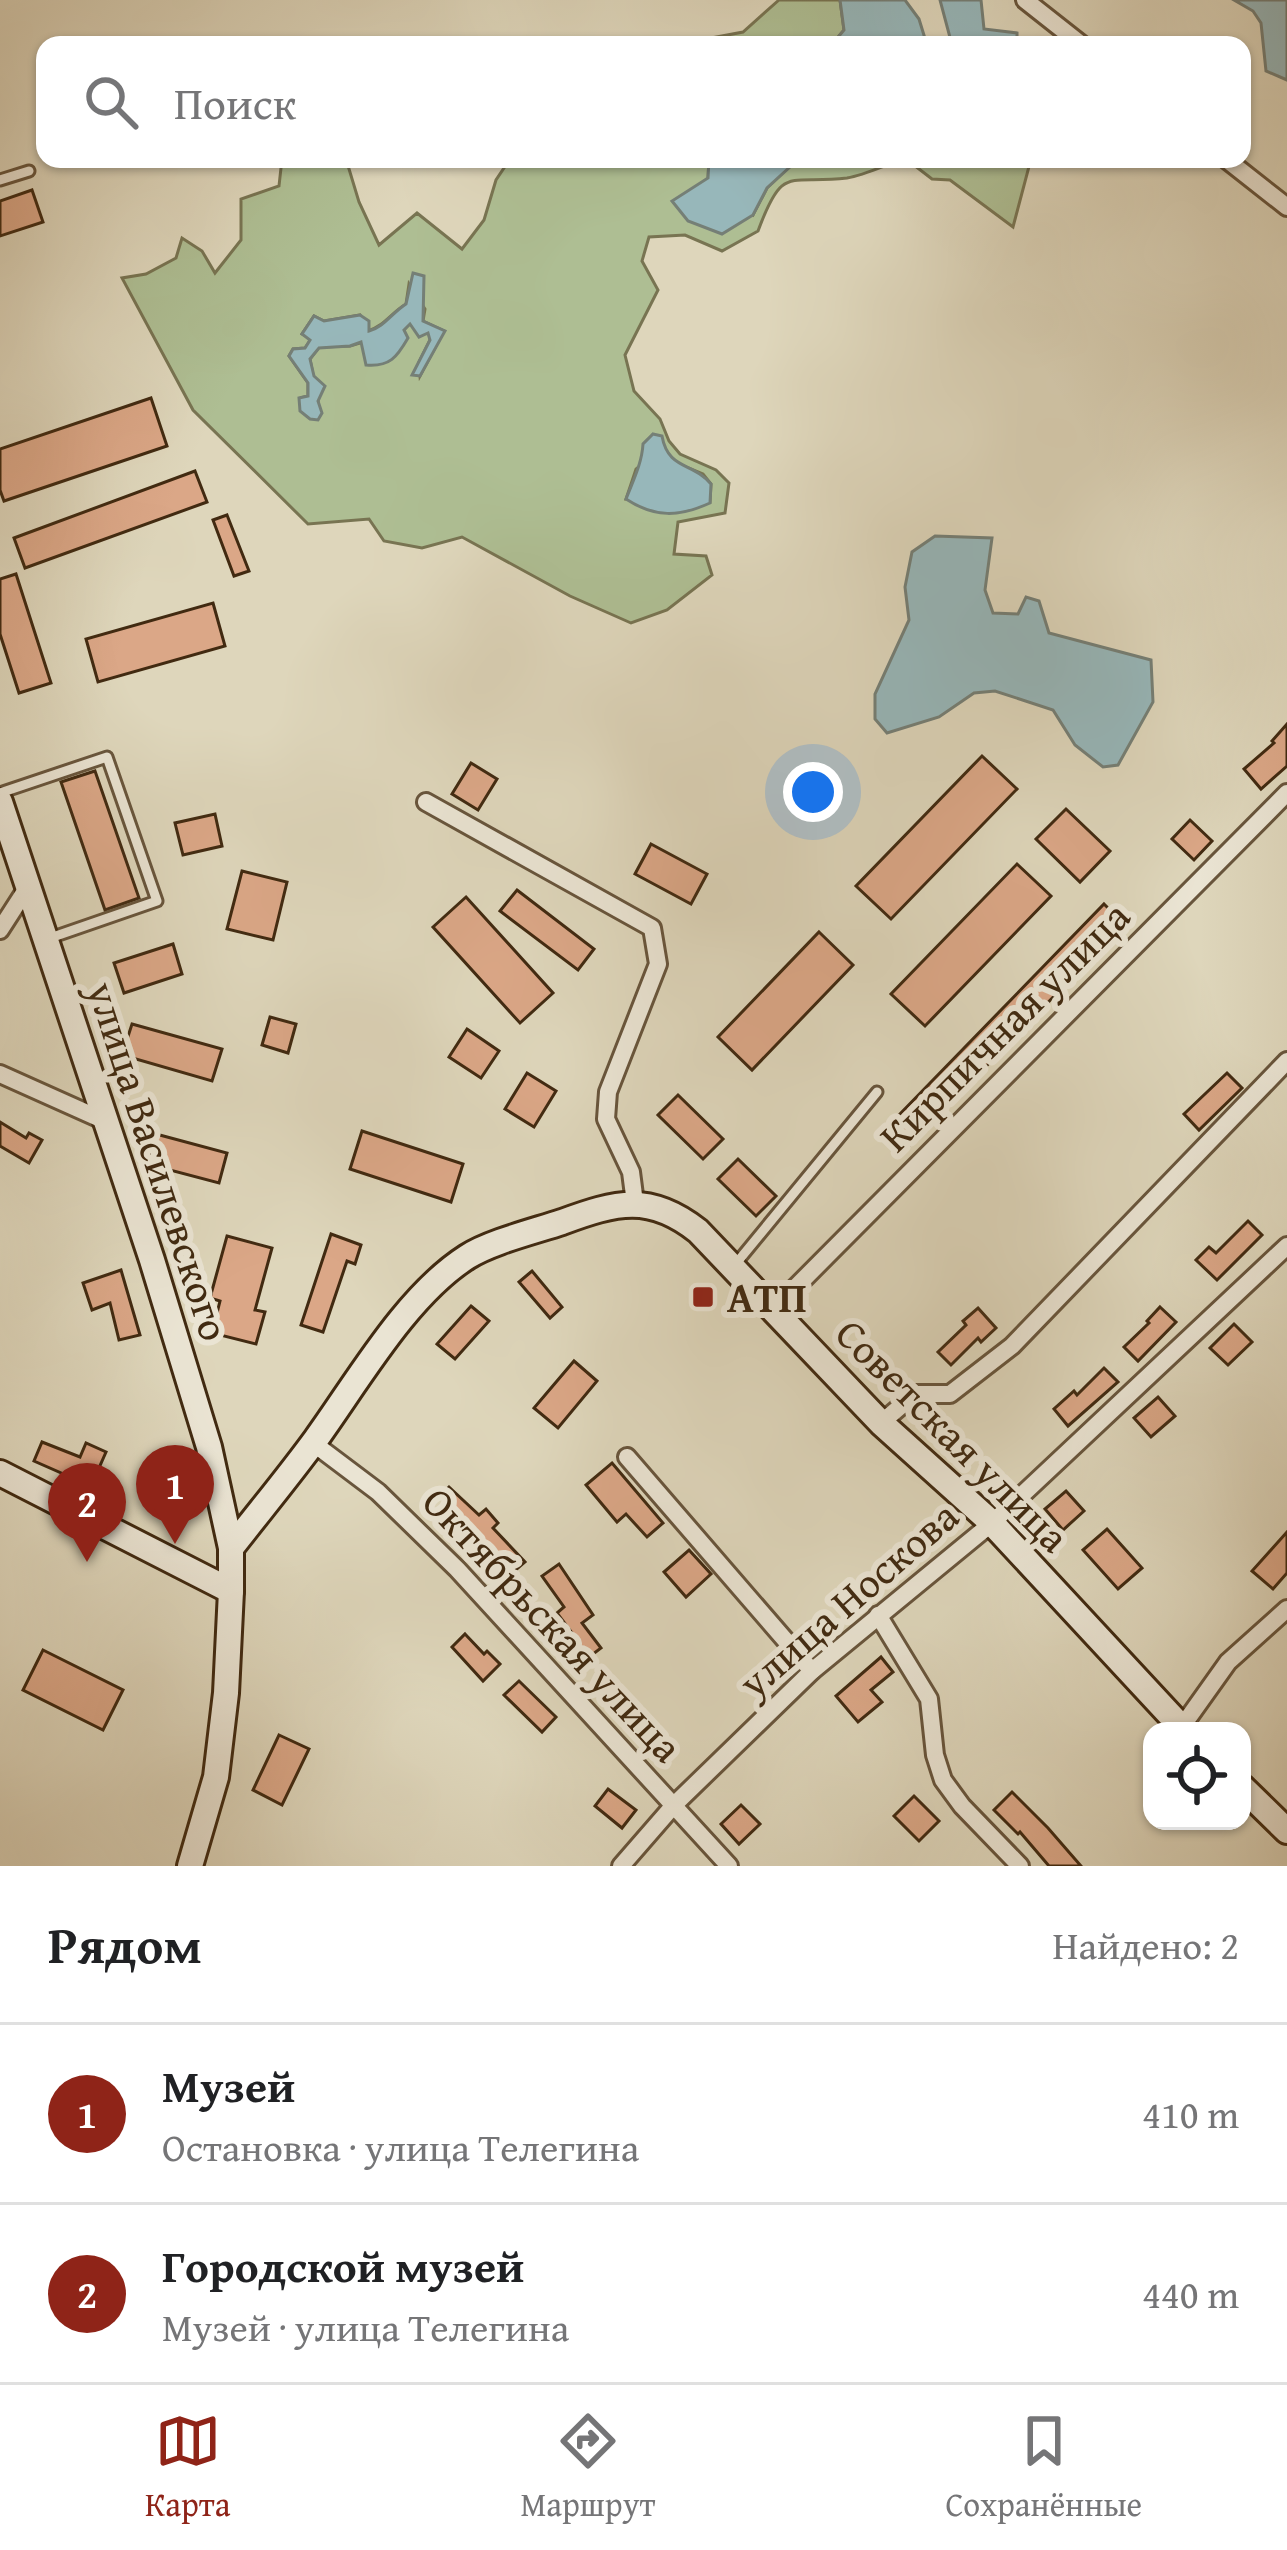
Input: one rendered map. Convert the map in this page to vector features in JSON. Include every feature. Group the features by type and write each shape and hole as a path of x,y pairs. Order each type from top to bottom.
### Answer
{"street":[{"path":"1024,0 1070,36"},
{"path":"1237,168 1287,207"},
{"name":"Кирпичная улица","path":"772,1311 1287,793"},
{"name":"улица Василевского","path":"0,798 152,1260 209,1447 231,1548 226,1693 216,1777 190,1866"},
{"path":"231,1548 431,1286 470,1255 594,1210 635,1203 631,1172 606,1119 608,1092 658,964 652,928 426,802"},
{"path":"0,930 29,885"},
{"path":"881,1423 915,1394 950,1394 1012,1346 1287,1061"},
{"path":"0,1074 104,1121"},
{"name":"Советская улица","path":"635,1203 680,1217 734,1266 881,1423 992,1523 1177,1722"},
{"name":"улица Носкова","path":"621,1866 674,1805 812,1672 992,1523 1287,1246"},
{"name":"Октябрьская улица","path":"313,1443 378,1492 457,1569 730,1866"},
{"path":"627,1457 812,1672"},
{"path":"0,1473 231,1591"},
{"path":"1188,1722 1228,1662 1287,1610"},
{"path":"878,1615 929,1699 935,1755 943,1780 1020,1866"},
{"path":"1251,1796 1287,1831"}],"lane":[{"path":"0,180 29,171"},
{"path":"0,798 107,757 157,901 46,939"},
{"path":"734,1266 877,1092"}],"green space":[{"path":"779,0 840,0 844,30 839,36 722,36 743,32"},
{"path":"281,168 349,168 379,245 417,213 462,249 484,220 504,168 709,168 708,178 753,215 767,188 788,168 879,168 847,178 800,180 782,186 758,231 722,251 685,235 649,237 642,261 658,290 625,355 634,391 660,419 680,454 716,470 729,483 725,513 678,522 674,554 706,556 712,575 667,610 631,623 570,596 462,537 422,548 384,541 369,519 308,524 193,410 122,278 146,274 176,258 182,238 202,251 215,273 241,240 241,199 279,186","holes":["409,284 425,309 423,321 444,331 420,376 419,362 429,333 409,324 404,330 350,346 319,347 310,359 318,401 300,398 308,396 308,383 289,356 311,339 302,334 314,316 324,321 360,315 368,331 406,304","663,446 674,462 703,474 711,484 710,502 626,499 636,469"]},
{"path":"918,168 1029,168 1013,227 950,180 932,179"}],"water":[{"path":"840,0 905,0 924,36 839,36 844,30"},
{"path":"940,0 981,0 984,29 1017,33 1017,36 950,36"},
{"path":"1234,0 1287,0 1287,80 1266,71 1261,23 1253,11"},
{"path":"709,168 789,168 767,188 753,215 722,234 688,221 672,201 708,178"},
{"path":"413,273 424,276 423,321 445,331 420,376 412,375 430,340 428,333 419,337 410,324 400,351 381,364 366,365 361,342 319,348 310,359 314,376 325,386 318,401 322,413 318,420 310,419 300,411 299,398 308,396 308,383 289,356 310,340 302,334 314,316 324,321 360,315 369,321 369,331 374,329 406,304"},
{"path":"653,434 662,436 675,460 711,484 710,503 667,513 647,510 626,499 643,444"},
{"path":"935,536 992,538 985,590 993,613 1018,614 1026,597 1039,601 1049,633 1151,660 1153,702 1118,765 1103,767 1075,745 1053,710 995,691 974,693 939,717 887,733 875,719 875,694 909,620 905,587 912,552"}],"building":[{"path":"32,190 43,222 0,236 0,201"},
{"path":"151,398 167,446 4,501 0,449"},
{"path":"195,471 207,502 25,568 14,538"},
{"path":"227,515 249,571 234,576 213,520"},
{"path":"16,574 51,683 19,693 0,634 0,579"},
{"path":"213,603 225,646 98,682 86,639"},
{"path":"1287,724 1287,766 1261,789 1244,769 1274,743"},
{"path":"982,756 1017,789 891,919 856,886"},
{"path":"471,763 497,779 478,810 452,794"},
{"path":"95,771 139,898 105,910 61,782"},
{"path":"1066,809 1110,851 1080,882 1036,839"},
{"path":"215,814 222,846 183,855 175,823"},
{"path":"1190,820 1212,841 1194,860 1172,839"},
{"path":"651,844 707,874 691,904 635,874"},
{"path":"1017,864 1051,896 925,1026 891,994"},
{"path":"242,871 287,882 273,940 227,929"},
{"path":"517,890 594,949 578,970 500,911"},
{"path":"466,897 553,993 520,1023 433,927"},
{"path":"1104,904 1124,924 903,1152 891,1140 908,1122 900,1114"},
{"path":"819,932 853,965 752,1070 718,1037"},
{"path":"173,944 182,974 124,993 114,963"},
{"path":"270,1017 296,1024 288,1053 262,1045"},
{"path":"132,1024 222,1049 212,1081 122,1055"},
{"path":"467,1029 499,1051 481,1078 449,1057"},
{"path":"527,1073 556,1091 534,1127 505,1109"},
{"path":"1227,1073 1242,1088 1199,1130 1184,1114"},
{"path":"678,1095 723,1139 703,1159 658,1115"},
{"path":"0,1122 26,1138 29,1133 42,1140 29,1163 0,1146"},
{"path":"362,1131 463,1164 451,1202 350,1169"},
{"path":"156,1134 227,1153 219,1183 147,1164"},
{"path":"738,1159 776,1196 756,1216 718,1179"},
{"path":"1248,1221 1262,1235 1217,1280 1196,1260 1209,1247 1216,1253"},
{"path":"331,1234 361,1245 355,1264 347,1261 323,1332 301,1325"},
{"path":"227,1236 272,1248 255,1310 265,1312 256,1344 212,1333 220,1301 210,1298"},
{"path":"121,1270 140,1335 119,1340 110,1303 92,1310 83,1283"},
{"path":"532,1271 562,1307 550,1318 519,1282"},
{"path":"471,1306 489,1321 455,1359 437,1344"},
{"path":"1160,1307 1176,1322 1138,1361 1124,1347"},
{"path":"978,1308 996,1328 981,1342 978,1338 951,1365 938,1352"},
{"path":"1234,1324 1252,1342 1228,1365 1210,1348"},
{"path":"574,1361 597,1381 558,1428 534,1408"},
{"path":"1104,1368 1118,1382 1068,1426 1054,1409 1074,1391 1077,1395"},
{"path":"1158,1397 1175,1416 1151,1437 1134,1418"},
{"path":"42,1442 80,1457 86,1443 106,1452 91,1486 34,1461"},
{"path":"612,1463 663,1523 647,1537 626,1514 617,1522 586,1485"},
{"path":"449,1487 479,1515 486,1509 498,1523 493,1528 525,1562 504,1580 488,1563 497,1556 465,1519 460,1524 443,1509 450,1501 443,1493"},
{"path":"1066,1491 1084,1511 1063,1530 1045,1509"},
{"path":"1107,1529 1142,1568 1118,1589 1083,1550"},
{"path":"1287,1532 1287,1573 1273,1589 1252,1571"},
{"path":"689,1550 711,1574 686,1597 664,1572"},
{"path":"559,1564 593,1615 582,1623 601,1648 584,1661 572,1645 578,1641 557,1613 564,1607 542,1576"},
{"path":"465,1634 500,1664 483,1681 452,1647"},
{"path":"43,1650 123,1690 103,1730 23,1690"},
{"path":"881,1657 893,1672 871,1690 882,1702 858,1722 836,1696"},
{"path":"519,1681 556,1717 542,1732 504,1695"},
{"path":"279,1735 309,1749 282,1805 253,1790"},
{"path":"608,1789 636,1810 622,1828 595,1806"},
{"path":"1012,1792 1081,1866 1049,1866 994,1810"},
{"path":"914,1796 939,1821 919,1841 894,1816"},
{"path":"741,1805 760,1824 739,1844 721,1824"}],"place":[{"name":"АТП","path":"703,1297"},
{"name":"Музей","path":"175,1544"},
{"name":"Городской музей","path":"87,1562"}]}
